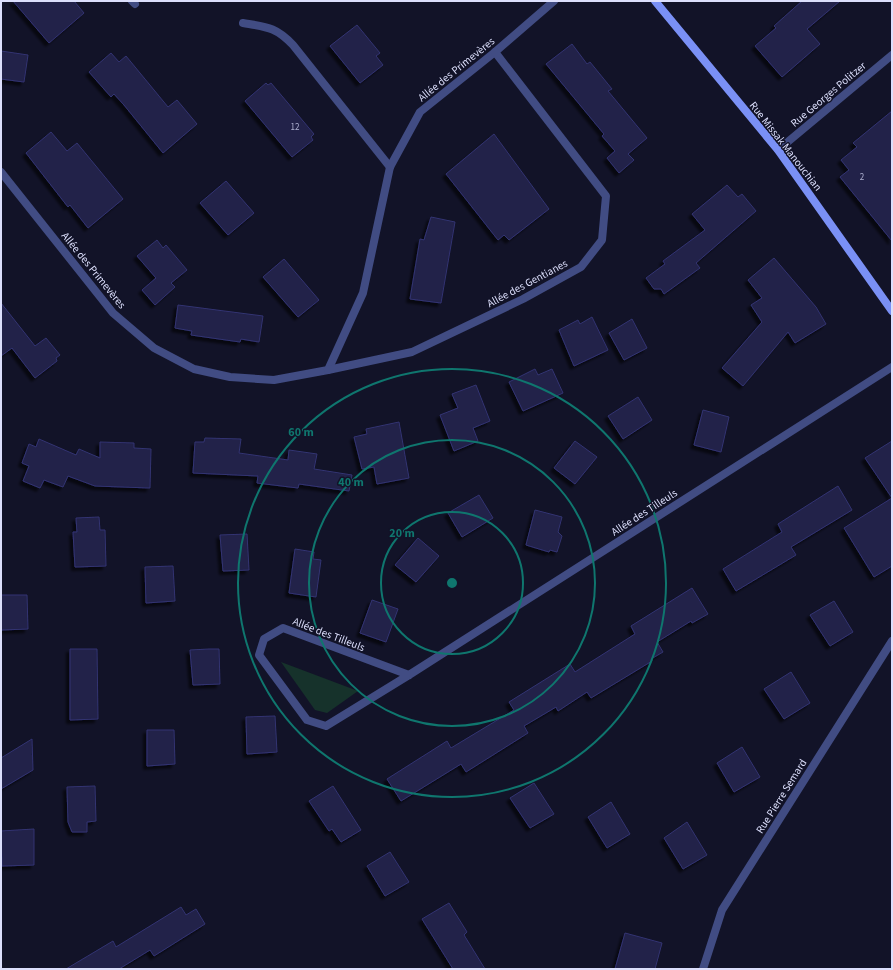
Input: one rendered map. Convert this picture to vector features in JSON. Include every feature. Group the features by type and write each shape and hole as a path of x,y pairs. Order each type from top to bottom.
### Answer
{"street":[{"name":"Allée des Primevères","path":"1,172 114,313 154,348 194,369 230,377 274,380 328,370 363,293 390,167 420,112 495,52 554,1"},
{"name":"Rue Missak Manouchian","path":"655,1 778,150 892,311"},
{"path":"242,23 266,27 281,32 390,167"},
{"name":"Allée des Gentianes","path":"328,370 412,352 523,300 581,267 602,240 606,196 495,52"},
{"name":"Rue Georges Politzer","path":"778,150 892,55"},
{"name":"Allée des Tilleuls","path":"409,675 283,628 264,639 259,655 307,720 326,726 409,675 892,367"},
{"name":"Rue Pierre Semard","path":"703,969 722,910 892,641"}],"green space":[{"path":"281,662 358,691 327,713 315,710"}],"building":[{"path":"13,1 74,1 84,13 49,43"},
{"path":"802,1 840,1 807,29 820,44 782,77 755,46 776,28 774,26"},
{"path":"357,25 380,53 376,56 383,65 360,83 330,46"},
{"path":"572,44 587,64 590,62 612,89 608,91 647,138 628,154 634,160 619,173 607,158 615,151 602,136 604,134 546,64"},
{"path":"1,51 28,55 24,82 1,79"},
{"path":"111,53 119,62 126,56 168,107 177,100 197,124 163,153 114,94 111,97 89,72"},
{"path":"266,83 268,85 271,83 314,134 311,137 313,140 292,157 245,101"},
{"path":"892,111 892,241 840,177 849,170 841,160 857,147 853,143"},
{"path":"51,132 67,151 77,143 123,199 88,228 70,205 68,207 26,153"},
{"path":"494,134 549,209 509,240 504,235 498,240 446,174"},
{"path":"226,181 254,213 228,235 200,203"},
{"path":"727,185 738,197 742,194 756,211 696,263 700,268 664,294 661,289 654,289 646,278 665,264 663,261 705,230 692,214"},
{"path":"431,217 455,222 441,303 410,299 420,239 424,240"},
{"path":"157,240 163,248 166,245 187,270 171,283 175,287 155,305 142,290 156,278 137,256"},
{"path":"774,258 816,307 826,324 795,343 788,332 743,386 722,368 762,322 751,305 762,298 748,280"},
{"path":"284,259 319,300 298,317 263,277"},
{"path":"1,303 35,346 46,338 60,355 56,358 57,361 35,378 12,348 1,356"},
{"path":"178,305 263,316 259,342 241,339 240,342 191,335 192,331 175,328"},
{"path":"592,317 608,350 574,366 559,330 578,320 580,324"},
{"path":"632,319 647,348 624,360 609,333"},
{"path":"535,369 538,375 552,369 563,393 523,411 509,382"},
{"path":"476,385 490,421 473,428 478,441 454,451 440,415 458,408 452,394"},
{"path":"638,397 652,420 623,439 608,416"},
{"path":"703,410 729,417 721,452 694,445"},
{"path":"399,422 409,478 377,484 374,467 362,469 354,437 367,434 366,429"},
{"path":"205,438 241,439 239,453 288,460 289,450 317,454 314,469 352,475 349,491 299,484 298,488 257,483 258,476 193,473 195,442 204,442"},
{"path":"39,439 76,455 79,449 100,458 100,442 134,443 134,448 151,449 150,488 95,486 68,476 63,487 44,480 40,488 23,481 29,466 22,463 29,444 36,447"},
{"path":"575,441 597,457 575,484 554,468"},
{"path":"892,441 892,498 865,458"},
{"path":"838,486 852,510 791,547 796,555 736,591 723,569 782,532 778,524"},
{"path":"479,495 493,518 462,537 448,513"},
{"path":"892,498 892,566 874,577 844,528"},
{"path":"535,510 562,517 558,532 562,536 557,552 550,550 549,552 526,545"},
{"path":"99,517 100,530 105,530 106,566 75,567 73,532 77,532 76,518"},
{"path":"247,534 249,570 223,571 220,535"},
{"path":"418,538 439,556 416,582 395,565"},
{"path":"295,549 314,552 313,559 321,560 316,597 289,593"},
{"path":"173,566 175,601 146,603 145,567"},
{"path":"692,588 708,614 692,623 691,621 657,642 663,652 651,659 652,661 591,698 587,692 558,711 556,707 524,726 528,733 466,772 461,764 401,801 387,779 447,741 451,748 514,710 509,702 570,664 575,672 635,634 631,626"},
{"path":"1,595 27,595 28,629 1,630"},
{"path":"372,600 398,609 386,642 360,633"},
{"path":"834,601 853,632 830,646 810,615"},
{"path":"70,649 97,649 98,719 70,720"},
{"path":"219,649 220,684 193,685 190,650"},
{"path":"791,672 810,703 784,719 764,689"},
{"path":"275,716 277,752 247,754 246,717"},
{"path":"147,730 174,730 175,764 147,766"},
{"path":"32,739 33,770 1,789 1,758"},
{"path":"742,747 760,777 734,792 717,763"},
{"path":"534,783 554,814 530,828 510,798"},
{"path":"95,786 96,821 87,822 87,832 72,832 68,822 67,787"},
{"path":"333,786 361,830 341,842 332,829 329,831 309,801"},
{"path":"611,802 630,834 607,848 588,817"},
{"path":"687,822 707,855 683,869 664,838"},
{"path":"34,829 34,865 2,866 1,831"},
{"path":"390,852 409,882 385,896 367,866"},
{"path":"449,903 467,932 464,935 485,969 453,969 422,919"},
{"path":"181,907 186,915 196,909 205,924 154,956 150,950 119,969 66,969 113,941 116,947"},
{"path":"625,933 662,943 655,969 615,969"}]}
